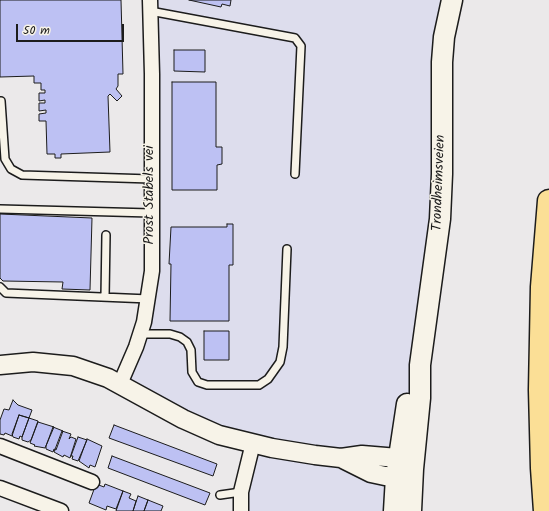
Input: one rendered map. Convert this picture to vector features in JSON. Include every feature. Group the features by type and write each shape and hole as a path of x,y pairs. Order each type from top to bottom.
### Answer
{"highway":[{"path":"545,511 542,468 540,382 542,288 549,201"}],"main road":[{"name":"Trondheimsveien","path":"394,511 402,468 408,396 420,365 439,227 442,174 442,62 444,37 452,0"},
{"name":"Trondheimsveien","path":"402,468 411,511"}],"street":[{"name":"Prost Stabels vei","path":"120,384 140,334 149,300 152,271 150,5"},
{"path":"0,365 33,362 68,366 96,373 120,384 195,426 219,435 293,452 342,458 362,454 402,468"},
{"path":"241,511 241,492 253,443"},
{"path":"0,446 92,482"},
{"path":"0,488 61,511"}],"lane":[{"path":"150,5 295,38 301,46 295,174"},
{"path":"1,101 5,159 11,168 22,175 151,179"},
{"path":"0,209 151,213"},
{"path":"105,297 106,235"},
{"path":"140,334 170,334 180,337 187,342 191,350 192,372 198,382 207,385 259,385 268,379 280,362 283,347 287,249"},
{"path":"0,287 6,292 149,300"},
{"path":"220,495 241,492"}],"shaded area":[{"path":"158,0 451,0 437,217 398,511 245,511 244,440 127,390 148,267 150,38"}],"building":[{"path":"0,0 121,0 123,74 118,74 118,86 116,89 122,96 117,101 110,94 108,96 110,152 61,154 61,158 55,158 55,154 47,154 46,121 39,121 39,114 46,113 46,110 39,111 39,103 45,103 45,100 39,101 39,93 45,93 45,90 41,90 41,83 34,83 34,76 0,77"},
{"path":"189,0 231,0 230,6 222,4 221,7"},
{"path":"174,50 205,50 205,72 174,71"},
{"path":"172,82 216,82 216,147 222,147 222,164 217,165 217,190 172,190"},
{"path":"0,214 92,218 90,290 62,289 63,282 3,281 0,278"},
{"path":"227,224 233,224 233,265 229,265 229,321 170,321 171,264 169,264 171,227 227,227"},
{"path":"204,331 229,331 229,360 204,360"},
{"path":"13,400 18,405 32,410 29,418 19,415 12,436 5,433 4,435 0,434 0,420 4,409 9,410"},
{"path":"19,415 29,418 22,437 20,436 19,439 13,437 12,434"},
{"path":"29,418 38,421 31,440 28,442 22,440 22,437"},
{"path":"38,422 54,427 45,448 34,446 35,445 30,443"},
{"path":"114,425 217,464 213,476 109,438"},
{"path":"53,427 63,431 56,450 54,449 53,452 46,449 46,446"},
{"path":"62,431 71,434 69,439 71,437 76,439 70,458 64,455 63,457 54,452"},
{"path":"78,437 87,440 78,461 72,459 73,456 71,456"},
{"path":"87,439 102,446 95,467 90,465 89,468 79,461"},
{"path":"112,456 210,493 205,505 108,468"},
{"path":"96,484 104,487 105,484 123,491 116,509 107,506 106,510 89,503"},
{"path":"123,491 131,494 129,498 136,501 133,511 116,511"},
{"path":"138,496 148,500 144,511 133,511"},
{"path":"148,500 163,506 161,511 144,511"}]}
